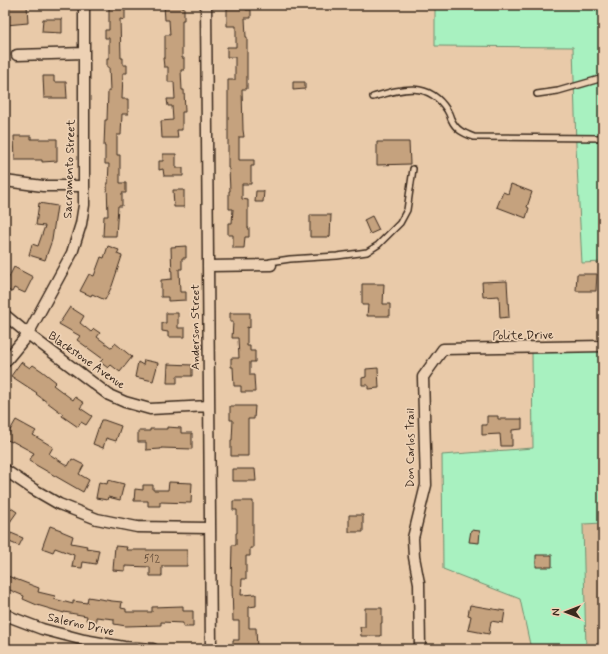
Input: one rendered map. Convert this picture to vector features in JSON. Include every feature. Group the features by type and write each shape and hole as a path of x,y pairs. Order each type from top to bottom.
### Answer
{"street":[{"name":"Sacramento Street","path":"5,362 28,334 72,253 80,224 84,205 84,5"},
{"name":"Anderson Street","path":"206,5 211,649"},
{"path":"17,55 84,53"},
{"path":"5,181 43,186 84,186"},
{"path":"208,266 269,265"},
{"name":"Blackstone Avenue","path":"5,316 109,395 125,402 150,409 209,406"},
{"name":"Polite Drive","path":"442,349 603,346"},
{"name":"Don Carlos Trail","path":"420,648 419,583 414,557 413,538 426,485 423,377 442,349"},
{"path":"5,470 33,490 59,504 97,519 137,527 209,528"},
{"name":"Salerno Drive","path":"5,614 42,629 84,640 124,647 153,649"}],"lane":[{"path":"537,94 558,91 603,78"},
{"path":"373,97 400,89 426,91 435,97 448,111 456,128 464,134 474,137 603,138"},
{"path":"269,265 270,262 290,259 337,256 367,252 378,245 400,223 408,210 413,169"}],"shaded area":[{"path":"603,523 603,649 586,649 583,524"}],"green space":[{"path":"435,5 603,5 603,262 582,263 573,47 435,46"},
{"path":"603,351 603,523 583,524 586,649 531,649 520,599 443,569 442,455 533,448 532,352"}],"building":[{"path":"27,5 28,23 6,25 5,6"},
{"path":"109,5 125,5 125,20 120,19 121,58 123,58 123,65 127,65 127,73 123,73 122,99 128,99 128,114 122,114 121,135 117,135 117,155 120,155 120,183 126,183 126,193 122,193 122,206 118,206 116,236 103,236 104,216 108,216 107,184 109,164 105,164 104,146 108,91 110,91 109,67 107,67 107,58 109,58 109,38 105,38 105,30 109,30"},
{"path":"164,5 181,5 181,7 184,7 184,20 182,20 182,58 184,58 184,70 181,70 185,112 182,112 182,130 177,130 178,138 162,138 161,121 173,120 172,106 168,106 167,99 175,99 174,82 168,82 168,67 164,67 163,58 165,58 165,35 170,35 169,20 165,20"},
{"path":"227,5 245,5 246,10 251,10 251,18 245,18 247,37 247,89 242,89 244,137 239,137 239,160 254,160 254,166 251,166 251,184 242,184 242,199 248,200 249,228 249,237 245,237 244,248 233,248 233,235 228,235 228,223 232,223 233,209 229,209 228,80 235,80 235,57 227,57 227,47 236,47 236,26 227,26"},
{"path":"43,19 62,19 62,33 42,32"},
{"path":"43,76 54,76 54,82 66,82 67,98 44,98"},
{"path":"293,82 305,82 305,89 293,90"},
{"path":"14,136 31,136 31,139 57,139 57,161 42,162 42,160 15,160"},
{"path":"377,142 409,142 410,164 377,165"},
{"path":"163,154 176,154 176,168 183,168 183,176 164,176 163,169 159,170 159,161 163,161"},
{"path":"511,184 532,192 527,207 529,208 526,218 497,207 503,192 508,194"},
{"path":"173,190 184,190 184,207 174,207"},
{"path":"256,191 264,191 263,202 255,202"},
{"path":"39,203 57,206 52,240 45,260 29,255 32,244 38,246 45,226 36,225"},
{"path":"310,215 331,215 330,237 310,237"},
{"path":"372,216 379,230 370,234 364,220"},
{"path":"108,246 119,250 117,254 122,256 112,286 105,300 92,294 91,296 80,291 89,274 94,276 101,257 104,258"},
{"path":"186,246 186,258 182,258 182,269 179,269 180,292 186,292 186,300 168,301 168,297 161,297 161,280 172,279 171,247"},
{"path":"14,267 33,277 25,293 14,288 12,292 5,289 5,285"},
{"path":"577,274 597,274 596,291 576,291"},
{"path":"507,281 509,317 500,318 499,296 483,297 482,282"},
{"path":"362,284 384,284 383,304 390,304 390,316 367,316 368,305 362,305"},
{"path":"70,307 84,316 80,323 91,332 94,329 100,333 97,337 112,348 115,343 132,357 120,372 111,365 108,368 100,362 103,359 77,340 80,336 59,324"},
{"path":"166,313 178,313 178,328 185,328 185,337 168,337 168,332 162,331 162,323 166,323"},
{"path":"230,313 250,313 250,328 247,327 247,346 250,346 250,351 255,351 255,362 250,362 250,375 254,375 255,392 241,392 241,386 234,386 231,358 239,358 238,338 232,338 233,322 230,322"},
{"path":"144,360 158,363 153,381 135,377 138,362 143,365"},
{"path":"21,362 30,368 33,365 56,382 53,385 73,400 75,397 84,403 80,408 92,416 86,425 81,422 78,427 62,416 63,414 36,394 37,393 11,376"},
{"path":"168,364 192,365 192,376 177,376 177,383 167,383"},
{"path":"378,368 379,388 368,389 368,385 362,385 362,378 366,377 366,369"},
{"path":"230,406 255,406 254,419 248,419 248,456 231,456 233,420 230,420"},
{"path":"487,416 498,416 498,419 522,419 522,429 512,430 512,446 501,446 500,434 482,435 482,425 487,425"},
{"path":"16,420 36,431 33,435 53,447 49,454 68,466 72,459 84,465 79,474 89,480 83,492 29,461 34,453 12,441 5,439"},
{"path":"101,420 121,426 116,441 106,438 103,448 93,444"},
{"path":"167,427 181,428 181,433 192,433 192,449 161,448 146,450 146,442 138,442 138,431 167,429"},
{"path":"232,469 255,469 256,481 232,481"},
{"path":"108,480 124,484 120,500 108,497 107,500 96,498 99,482 107,484"},
{"path":"169,482 192,483 191,503 160,502 160,506 148,506 148,501 134,501 135,489 143,490 143,485 153,485 153,490 168,490"},
{"path":"233,501 253,501 253,548 250,548 250,556 246,556 246,579 242,579 241,595 256,594 256,606 249,607 249,628 256,628 257,649 233,649 233,640 239,640 239,621 233,621 231,585 232,545 236,545 237,533 237,510 233,510"},
{"path":"5,504 17,512 5,529"},
{"path":"349,515 363,515 363,532 349,532"},
{"path":"50,526 73,536 71,543 87,546 86,548 99,550 96,564 83,562 82,568 72,567 74,555 55,548 53,552 42,548"},
{"path":"471,530 480,531 479,543 469,542"},
{"path":"11,533 23,538 19,546 7,541"},
{"path":"115,546 127,547 126,550 187,550 187,566 162,566 162,576 150,576 150,567 125,566 125,571 113,570"},
{"path":"536,555 552,555 552,567 536,567"},
{"path":"5,575 39,588 38,592 55,596 54,599 73,604 73,601 87,603 88,597 122,602 121,608 126,609 126,612 152,612 152,607 183,606 183,611 193,611 193,627 183,627 183,623 161,622 161,625 126,626 114,624 114,619 96,617 96,622 86,620 87,616 64,613 23,599 24,596 5,588"},
{"path":"470,605 505,611 503,623 491,621 489,634 468,630 471,616 468,615"},
{"path":"365,608 382,608 381,636 361,636 360,627 365,627"}]}
